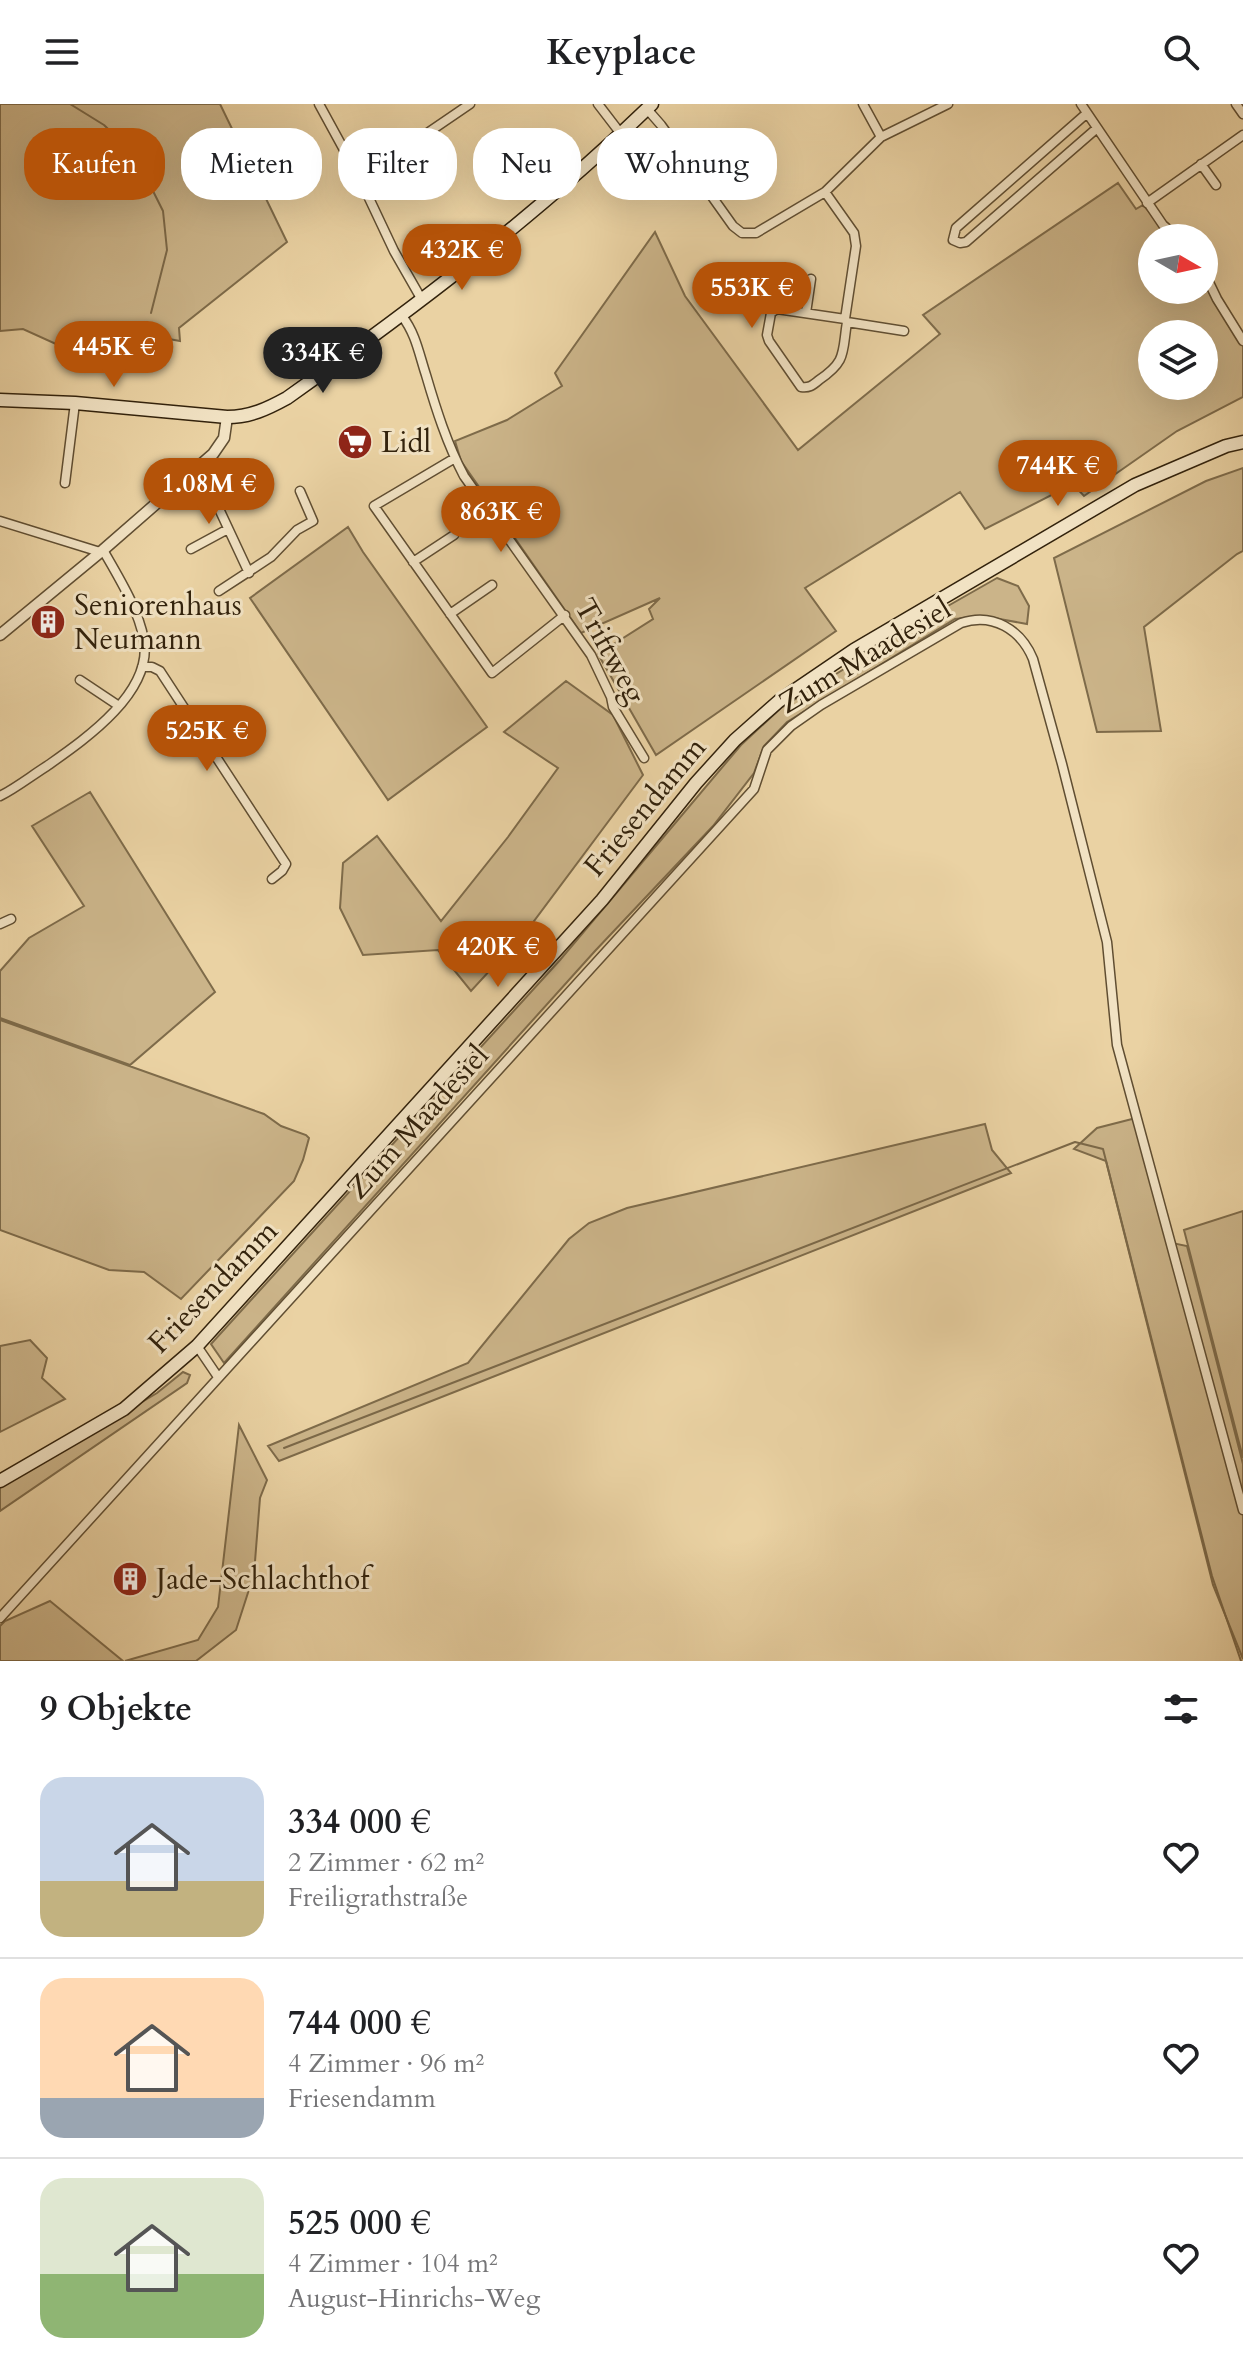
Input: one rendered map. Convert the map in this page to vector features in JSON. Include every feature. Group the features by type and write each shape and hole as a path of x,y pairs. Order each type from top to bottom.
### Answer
{"main road":[{"path":"627,128 650,106"},
{"path":"0,400 75,403 227,417 258,412 287,398 402,316 597,156"},
{"name":"Friesendamm","path":"0,1481 124,1409 197,1346 602,900 696,783 735,740 779,701 854,650 1135,485 1226,446 1243,442"}],"street":[{"path":"319,104 338,139"},
{"path":"435,128 470,104"},
{"path":"598,104 616,128"},
{"path":"863,104 881,137"},
{"path":"650,106 733,226 742,233 756,233 825,192 881,137 948,104"},
{"path":"1236,104 1243,114"},
{"path":"1096,129 966,242 953,240 956,228 1084,107 1162,224"},
{"path":"1147,203 1243,135"},
{"path":"1201,164 1216,185"},
{"path":"825,192 848,222 856,246 846,320 840,361 835,369 806,388 801,387 775,351 767,335 771,313 777,309 806,313 846,320 904,331"},
{"path":"370,200 422,300"},
{"path":"806,313 811,279"},
{"path":"1218,301 1243,341"},
{"name":"Triftweg","path":"402,316 415,336 426,377 464,476 591,655 613,707 644,758"},
{"path":"65,483 75,403"},
{"path":"0,635 199,466 224,438 227,417"},
{"path":"455,458 374,506 492,673 565,615"},
{"path":"199,466 249,573"},
{"path":"219,591 271,557 297,530 313,521 300,491"},
{"path":"0,521 102,551 131,602 144,642 142,667 130,692 111,716 81,742 0,796"},
{"path":"191,549 228,529"},
{"path":"413,562 454,535"},
{"path":"450,614 492,585"},
{"name":"Zum Maadesiel","path":"0,1618 754,789 763,759 771,745 814,710 970,620 989,621 1008,627 1026,643 1033,659 1107,942 1117,1045 1243,1510"},
{"path":"142,667 160,671 286,864 272,879"},
{"path":"80,680 119,706"},
{"path":"0,924 11,919"},
{"path":"197,1346 218,1377"}],"shaded area":[{"path":"0,104 220,104 232,128 181,128 181,200 267,200 287,242 179,328 180,341 158,337 141,323 131,360 67,349 23,329 0,331"},
{"path":"1118,183 1136,209 1143,205 1161,224 1138,224 1138,304 1218,304 1243,346 1243,397 1177,431 1084,496 1073,484 985,529 960,492 805,588 836,631 656,755 598,654 653,619 649,609 660,598 581,633 461,461 455,441 507,420 562,386 555,373 655,232 685,296 798,450 940,334 923,315"},
{"path":"1243,468 1243,551 1144,627 1161,731 1097,732 1054,558 1206,481"},
{"path":"348,527 487,727 388,800 250,598"},
{"path":"997,578 1018,586 1029,606 1027,624 983,616 955,619 787,722 764,746 754,773 713,826 595,951 224,1363 211,1344 560,960 741,745 781,708"},
{"path":"566,681 613,715 643,775 528,929 471,991 438,950 363,955 340,908 343,863 377,836 441,921 558,768 504,732"},
{"path":"90,792 215,992 130,1065 0,1018 0,971 29,938 84,906 32,826"},
{"path":"0,1020 264,1114 281,1126 306,1135 309,1138 294,1181 181,1299 144,1272 109,1270 0,1230"},
{"path":"1136,1118 1167,1242 1187,1246 1243,1464 1243,1659 1213,1585 1106,1161 1074,1149 1097,1128"},
{"path":"985,1124 992,1150 1011,1173 279,1461 268,1446 468,1363 569,1239 589,1223 627,1208"},
{"path":"1243,1211 1243,1458 1184,1230"},
{"path":"30,1340 47,1358 42,1378 65,1399 0,1432 0,1346"},
{"path":"183,1372 190,1375 187,1383 0,1511 0,1487 157,1393"},
{"path":"239,1425 267,1480 260,1498 254,1574 236,1630 196,1661 125,1661 198,1640 218,1607"},
{"path":"50,1601 123,1661 0,1661 0,1626"}],"waterway":[{"path":"70,104 104,125 135,155 163,211 167,250 151,313"},
{"path":"284,1448 1075,1142 1103,1149 1212,1576 1241,1661"}],"place":[{"name":"Lidl","path":"355,442"},
{"name":"Seniorenhaus Neumann","path":"48,622"},
{"name":"Jade-Schlachthof","path":"130,1579"}]}
